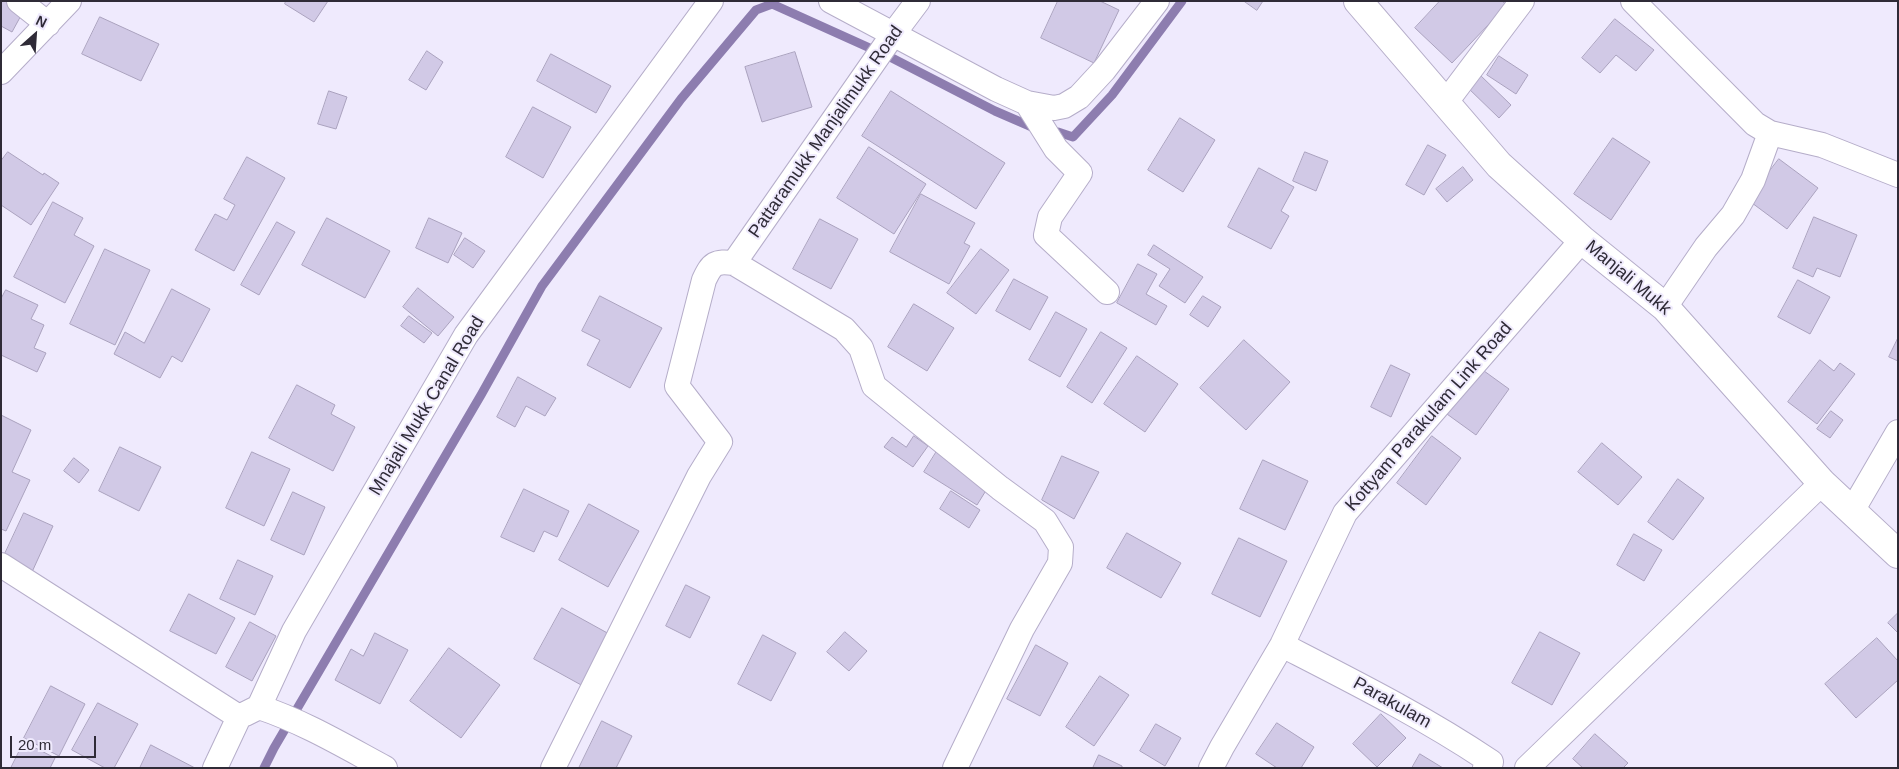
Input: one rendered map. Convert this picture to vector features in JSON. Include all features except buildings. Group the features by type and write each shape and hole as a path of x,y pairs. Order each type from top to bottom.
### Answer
{"street":[{"path":"19,1 48,24"},
{"path":"1,72 69,1"},
{"name":"Mnajali Mukk Canal Road","path":"215,768 257,712 294,631 466,335 711,1"},
{"path":"831,1 996,89 1026,103 1054,108 1064,106 1079,97 1104,70 1157,1"},
{"name":"Pattaramukk Manjalimukk Road","path":"734,263 918,1"},
{"name":"Manjali Mukk","path":"1358,1 1499,165 1582,240 1665,307 1822,483 1898,554"},
{"path":"1446,102 1522,1"},
{"path":"1633,1 1755,124 1770,134 1822,145 1898,175"},
{"path":"1026,103 1056,149 1080,173 1050,217 1046,235 1107,292"},
{"path":"1665,307 1706,247 1734,215 1753,180 1770,134"},
{"name":"Kottyam Parakulam Link Road","path":"1211,768 1282,645 1345,513 1582,240"},
{"path":"553,768 699,476 720,442 677,386 704,280 710,267 720,261 734,263 844,329 861,348 874,386 1000,488 1045,521 1061,547 1060,563 1022,629 954,768"},
{"path":"1852,511 1898,432"},
{"path":"1527,768 1822,483"},
{"path":"1,565 257,712 308,726 385,768"},
{"name":"Parakulam","path":"1282,645 1393,702 1458,739 1493,766"}],"waterway":[{"path":"1058,132 1073,137 1112,95 1182,1"},
{"path":"264,768 481,395 542,286 681,99 756,10 772,4 872,49"},
{"path":"892,58 995,111 1032,127"}]}
